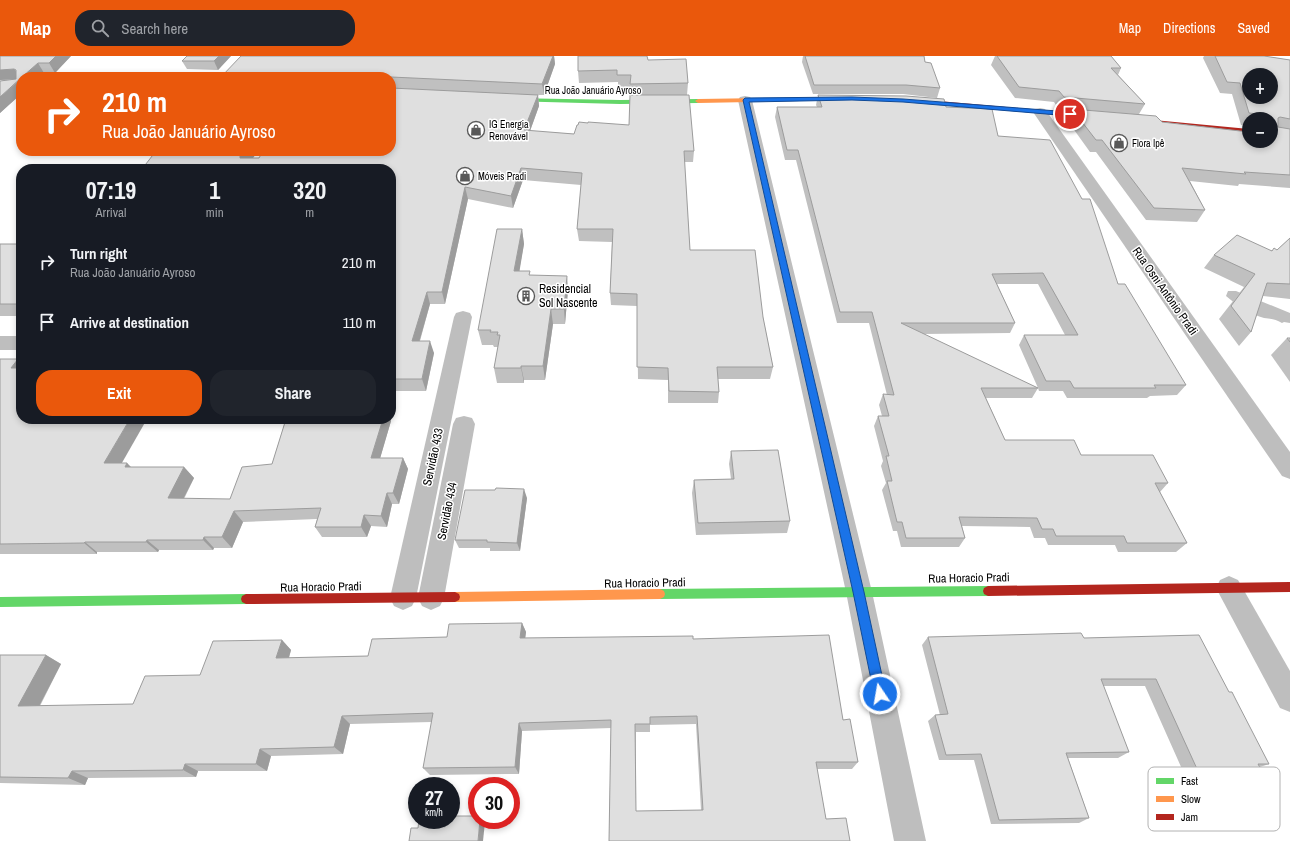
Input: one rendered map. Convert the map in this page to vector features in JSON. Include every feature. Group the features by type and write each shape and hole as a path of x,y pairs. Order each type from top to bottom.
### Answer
{"street":[{"name":"Rua João Januário Ayroso","path":"498,99 575,102 859,99"},
{"path":"745,100 859,592 910,841"},
{"path":"903,100 1107,117"},
{"name":"Rua Osni Antônio Pradi","path":"1040,112 1290,470"},
{"path":"1137,120 1242,130"},
{"name":"Servidão 433","path":"403,598 462,316"},
{"path":"0,343 16,343"},
{"name":"Servidão 434","path":"431,598 464,424"},
{"name":"Rua Horacio Pradi","path":"0,602 1290,587"},
{"path":"1229,588 1290,698"}],"shaded area":[{"path":"1228,291 1236,291 1290,313 1290,323 1282,323 1259,317 1249,312 1226,296"}],"building":[{"path":"0,56 56,56 49,63 38,63 28,72 16,72 14,69 0,70"},
{"path":"187,56 219,56 214,61 182,61"},
{"path":"241,56 553,56 542,84 396,77 396,72 226,72"},
{"path":"578,56 647,56 648,60 686,59 688,83 630,84 631,75 617,75 617,70 578,71"},
{"path":"805,56 924,56 925,62 931,63 940,88 906,85 814,85"},
{"path":"997,56 1111,56 1121,68 1111,68 1145,104 1064,97 1059,91 1019,87"},
{"path":"1215,56 1264,56 1290,60 1290,119 1278,118 1278,112 1249,112 1246,104 1278,104 1278,68 1242,68 1242,90 1240,83 1227,82"},
{"path":"16,79 16,83 0,97 0,81"},
{"path":"396,88 538,95 524,130 574,134 579,122 629,125 630,95 689,95 694,151 684,151 690,250 755,250 763,317 773,367 717,367 719,392 669,391 668,368 637,367 637,294 610,293 613,229 577,229 582,173 521,168 511,196 465,187 442,292 427,292 412,341 430,341 422,379 396,379 396,164 146,164 152,156 240,156 240,158 259,158 260,156 396,156"},
{"path":"818,95 906,96 944,99 946,107 992,109 998,136 1050,140 1082,199 1090,199 1118,284 1125,284 1186,385 1154,385 1156,388 1074,388 1070,381 1046,381 1024,335 1078,335 1043,273 992,274 1015,323 901,323 1038,388 981,388 1005,440 1074,440 1081,455 1153,455 1168,483 1155,483 1187,543 1127,543 1124,536 1056,536 1053,529 1042,529 1037,518 959,517 965,538 906,538 902,522 897,522 887,481 892,481 886,456 889,456 878,416 889,416 883,394 894,395 872,312 840,312 798,150 787,150 777,107 822,107"},
{"path":"1072,109 1156,116 1162,122 1242,131 1242,148 1278,148 1278,127 1290,129 1290,175 1244,172 1246,174 1182,168 1205,210 1154,208 1102,140 1096,140"},
{"path":"497,229 522,229 514,271 530,271 529,275 567,276 564,309 551,309 543,366 494,368 500,335 497,335 498,332 490,332 491,330 478,330"},
{"path":"1237,235 1272,251 1274,248 1277,250 1290,238 1290,284 1267,283 1251,332 1231,306 1255,274 1214,255"},
{"path":"0,244 16,244 16,304 0,304"},
{"path":"0,359 16,359 16,362 11,368 16,368 16,424 127,424 104,463 127,463 125,467 184,467 168,498 230,499 242,467 272,464 284,424 381,424 371,458 403,458 393,493 387,493 381,516 364,515 361,527 315,527 321,508 234,511 222,537 204,537 203,540 0,544"},
{"path":"778,450 790,521 698,523 694,480 734,479 731,451"},
{"path":"496,488 524,489 517,543 487,542 487,540 455,540 465,490 495,490"},
{"path":"522,623 520,638 693,636 693,639 829,635 843,720 850,719 858,762 816,762 826,819 846,818 850,841 609,841 611,720 519,723 515,767 423,768 433,713 342,716 334,747 260,749 256,764 185,764 183,770 72,771 68,778 0,777 0,655 46,655 18,706 133,704 145,676 200,675 213,641 282,640 276,658 368,656 372,639 447,637 449,624","holes":["697,716 703,810 636,811 635,724 650,724 650,717"]},
{"path":"1081,633 1084,638 1199,635 1229,692 1232,692 1269,764 1258,764 1260,767 1196,767 1156,679 1101,679 1129,752 1066,753 1089,818 999,820 981,754 946,755 935,715 948,714 928,637"},
{"path":"460,816 468,816 468,829 479,829 478,841 409,841 411,829 460,829"}],"traffic: fast":[{"path":"510,100 620,102 698,101"},
{"path":"660,594 988,591"},
{"path":"0,602 246,599"}],"traffic: slow":[{"path":"698,101 848,99"},
{"path":"455,597 660,594"}],"traffic: jam":[{"path":"916,101 1099,117"},
{"path":"1143,121 1242,130"},
{"path":"988,591 1290,587"},
{"path":"246,599 455,597"}],"place":[{"name":"IG Energia Renovável","path":"476,130"},
{"name":"Flora Ipê","path":"1119,143"},
{"name":"Móveis Pradi","path":"465,176"},
{"name":"Residencial Sol Nascente","path":"526,296"}],"route":[{"path":"880,694 859,592 745,100 903,100 1070,114"}]}
